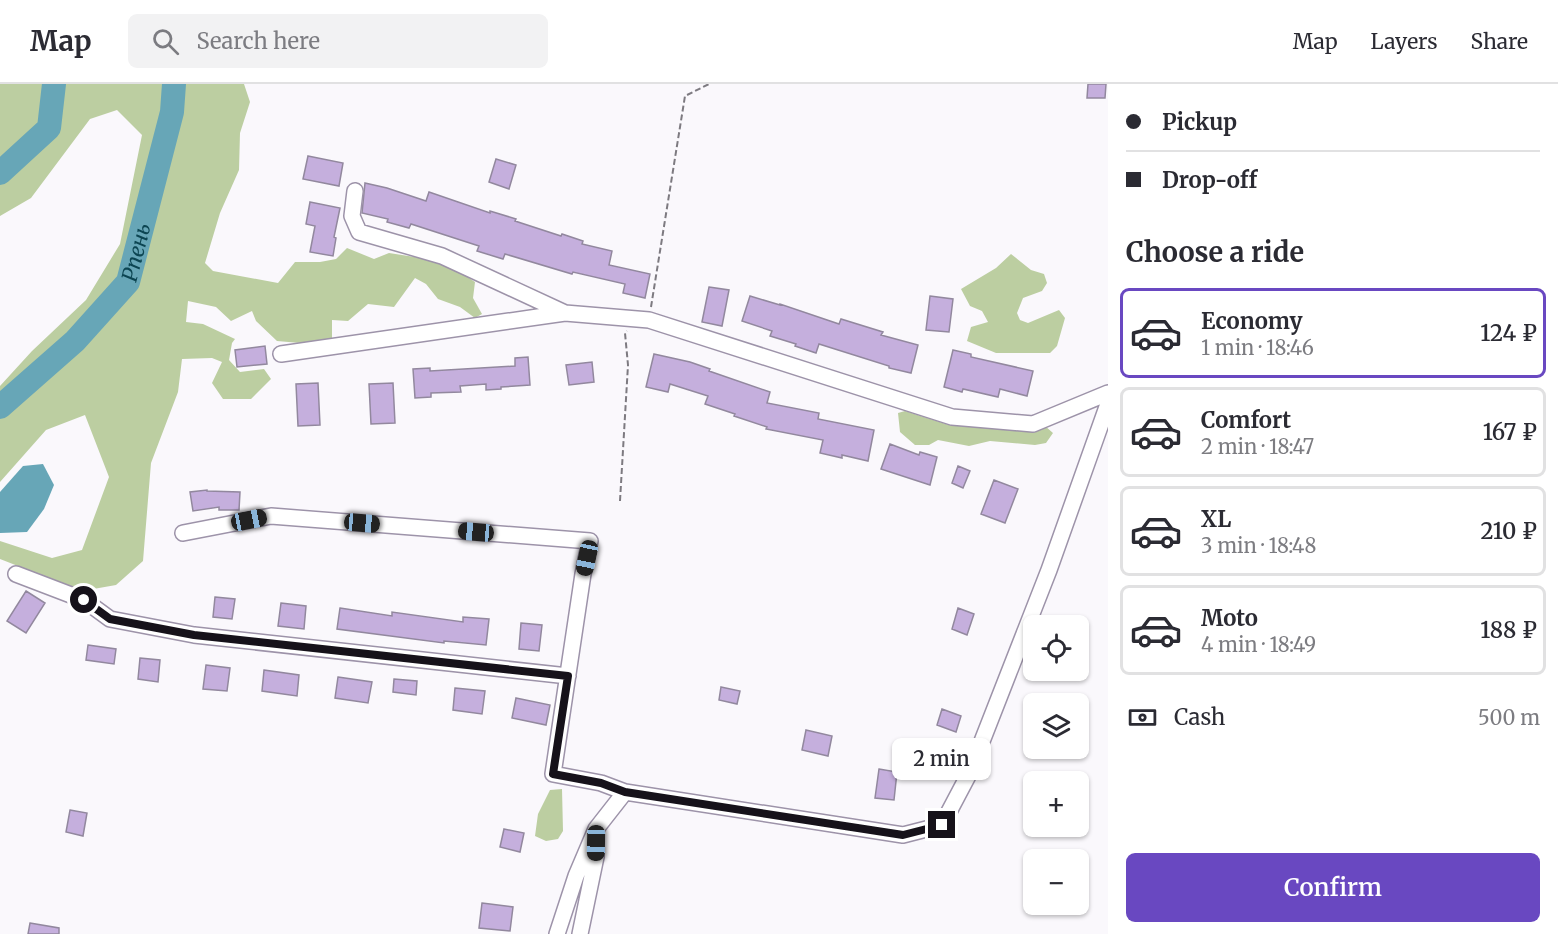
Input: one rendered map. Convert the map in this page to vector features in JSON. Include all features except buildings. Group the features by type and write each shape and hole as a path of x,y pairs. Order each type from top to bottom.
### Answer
{"street":[{"path":"355,191 352,216 359,232 442,256 565,313"},
{"path":"281,354 565,313 642,320 952,417 1033,424 1108,393"},
{"path":"183,533 271,516 590,541 553,774 601,783 625,792 903,835 942,825 974,762 1049,570 1108,404"},
{"path":"16,574 84,600 110,619 194,635 568,676"},
{"path":"557,934 576,876 596,829 625,792"},
{"path":"580,934 596,856 596,829"}],"path":[{"path":"620,501 628,365 625,333 642,320 685,96 708,84"}],"green space":[{"path":"0,84 244,84 250,102 240,133 239,170 220,213 205,263 213,271 278,283 295,262 320,262 336,259 347,248 374,259 389,253 434,260 453,267 475,282 473,298 482,314 475,318 460,307 438,299 426,284 415,278 394,307 368,304 348,321 332,320 332,340 323,345 277,341 256,321 252,311 231,321 216,307 188,301 186,322 203,324 235,339 229,360 240,372 264,369 271,379 251,399 223,399 212,383 222,362 212,358 182,359 178,392 151,463 143,561 116,585 82,591 0,559 0,541 52,558 82,550 109,477 85,415 46,430 0,482 0,386 32,351 86,300 120,244 142,135 117,110 90,119 31,198 0,216"},
{"path":"1011,254 1031,270 1044,274 1047,283 1042,291 1023,298 1017,313 1020,320 1028,323 1059,310 1065,318 1057,346 1050,353 996,353 967,341 971,327 988,322 982,311 970,306 961,289 996,268"},
{"path":"905,411 949,425 984,428 1045,426 1053,433 1046,443 1035,445 990,441 969,446 938,440 929,445 915,445 900,432 898,413"},
{"path":"562,789 563,831 558,839 546,841 535,836 538,814 550,790"}],"water":[{"path":"43,464 54,485 44,509 27,532 0,533 0,492 23,466"}],"waterway":[{"name":"Рпень","path":"0,173 49,128 54,84"},
{"name":"Рпень","path":"0,407 75,341 128,282 172,112 174,84"}],"route":[{"path":"84,600 110,619 194,635 568,676 553,774 601,783 625,792 903,835 942,825"}]}
